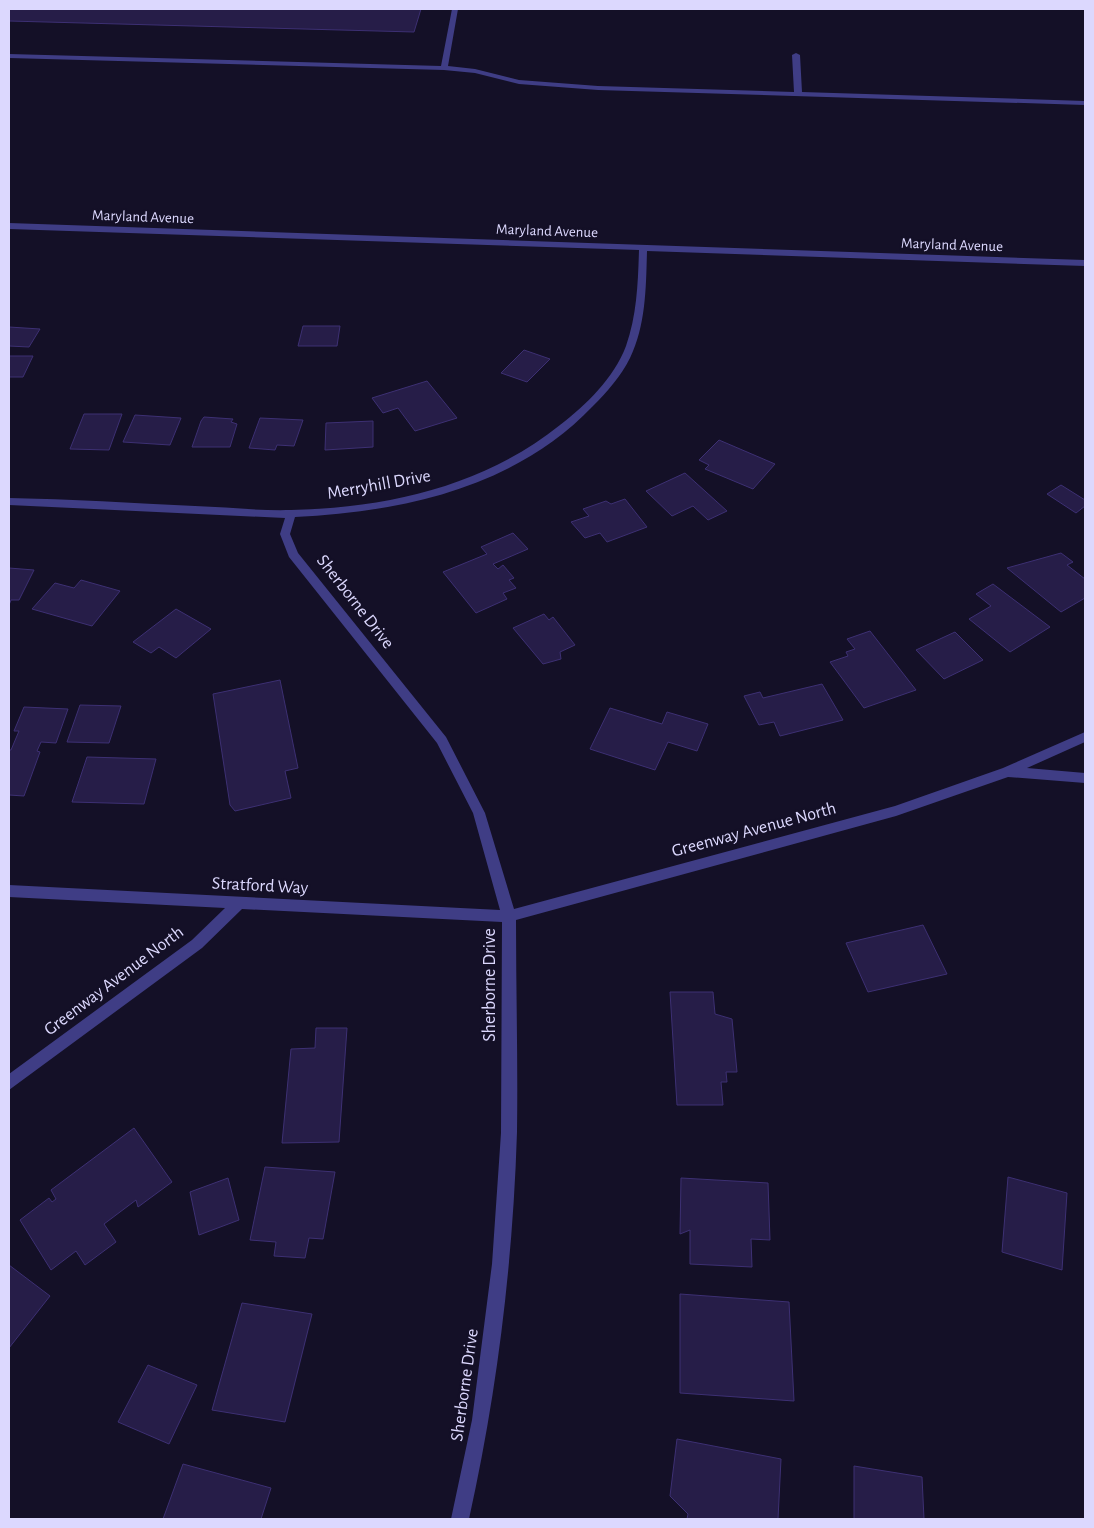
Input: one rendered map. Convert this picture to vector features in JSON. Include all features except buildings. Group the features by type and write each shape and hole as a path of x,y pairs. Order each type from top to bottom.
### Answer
{"street":[{"path":"444,68 455,9"},
{"path":"796,55 798,94"},
{"path":"9,56 444,68 474,71 519,82 598,88 1085,104"},
{"name":"Maryland Avenue","path":"9,226 1085,264"},
{"name":"Merryhill Drive","path":"9,501 291,514 356,508 425,497 483,476 537,449 590,404 624,360 637,325 642,292 643,248"},
{"name":"Sherborne Drive","path":"291,514 285,534 293,554 442,740 479,813 509,916 509,1133 500,1264 481,1420 460,1519"},
{"name":"Greenway Avenue North","path":"509,916 896,811 1007,772 1085,737"},
{"name":"Greenway Avenue North","path":"1007,772 1085,778"},
{"name":"Stratford Way","path":"9,891 509,916"},
{"name":"Greenway Avenue North","path":"9,1083 197,944 239,903"}]}
